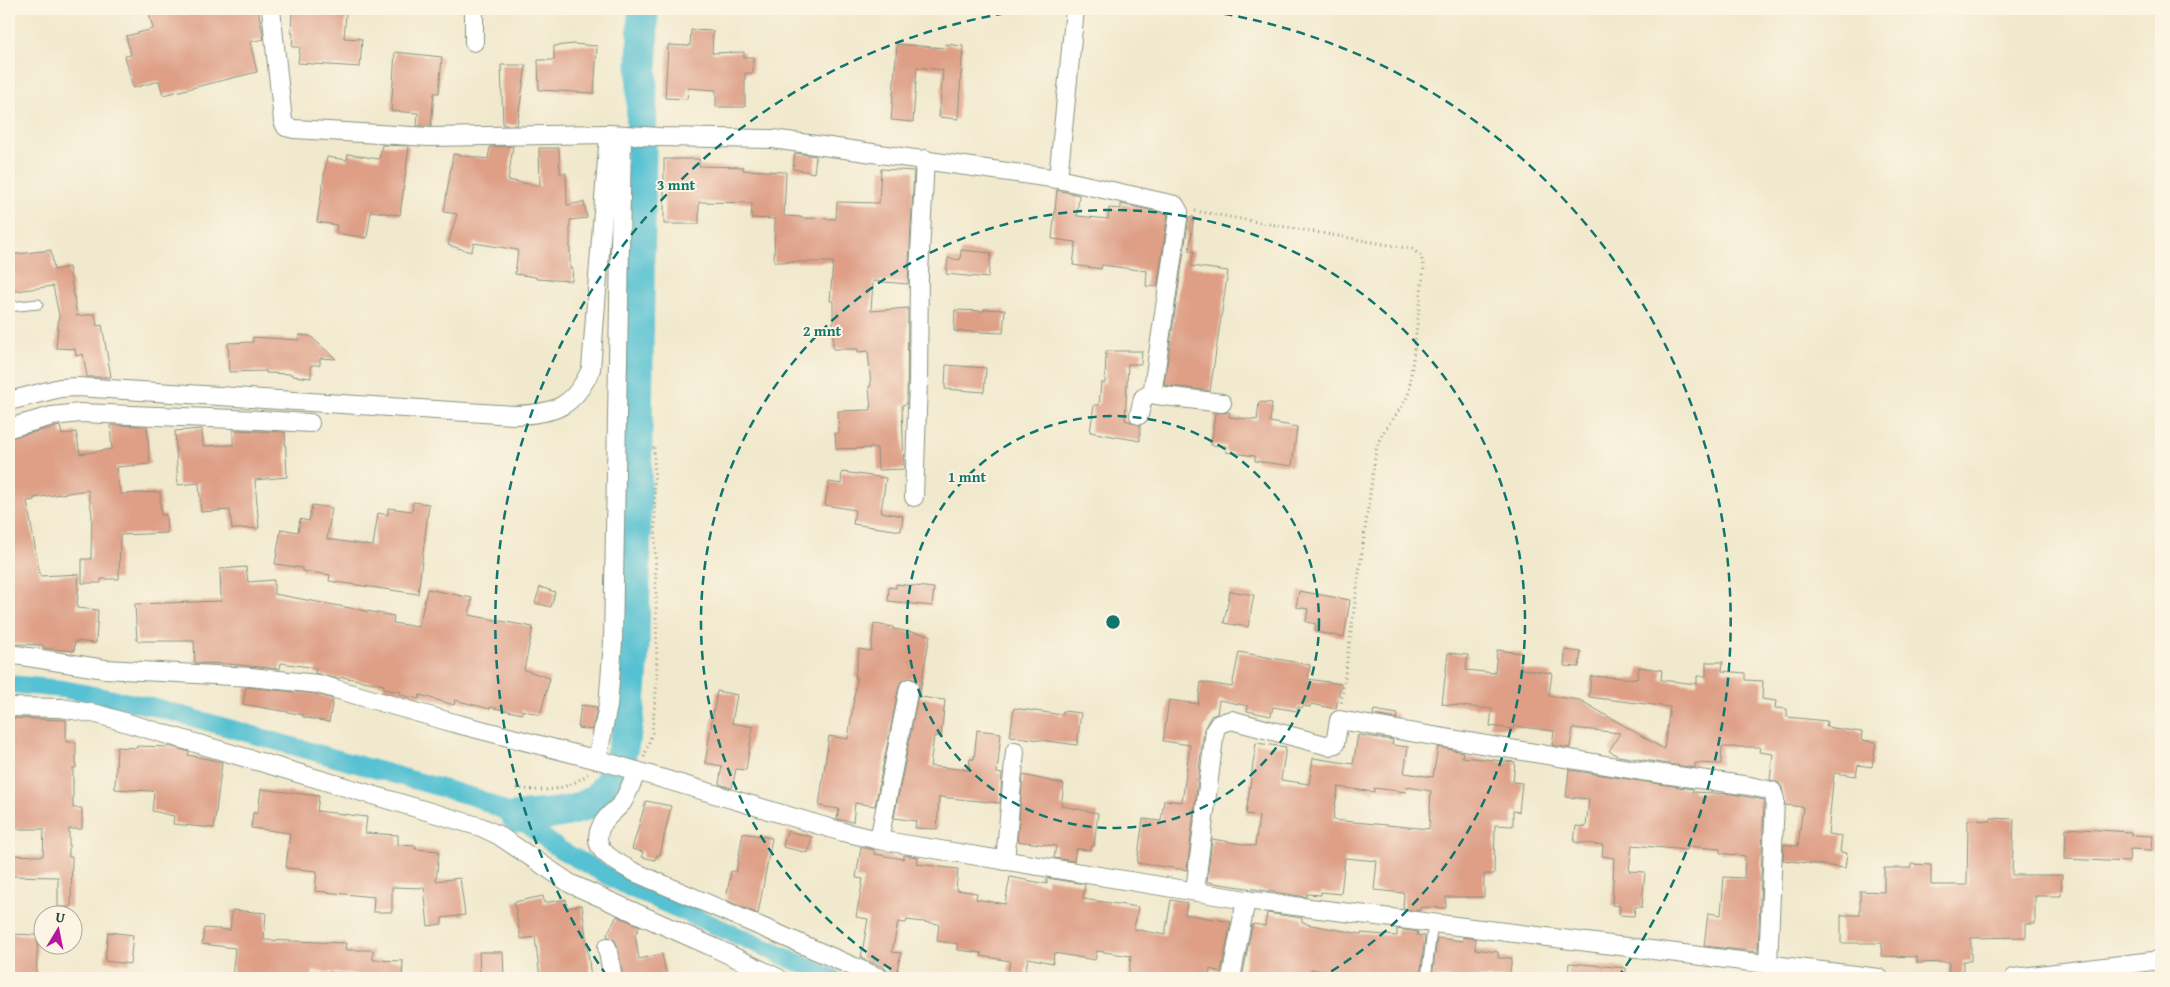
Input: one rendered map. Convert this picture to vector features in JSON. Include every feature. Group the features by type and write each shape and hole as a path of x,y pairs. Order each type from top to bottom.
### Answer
{"street":[{"path":"271,9 283,121 286,127 294,130 429,136 622,135 773,139 1058,179 1175,205 1179,212 1153,388 1156,395 1222,403"},
{"path":"474,9 474,42"},
{"path":"1058,179 1075,9"},
{"path":"9,401 60,388 78,387 514,415 536,415 553,411 576,396 591,369 622,135"},
{"path":"602,761 613,642 622,135"},
{"path":"914,497 919,272 925,159"},
{"path":"1139,415 1144,398 1154,392"},
{"path":"9,428 52,416 80,413 310,423"},
{"path":"9,654 105,669 301,681 602,761 843,832 879,840 1246,900 1879,978"},
{"path":"879,840 909,688"},
{"path":"9,707 61,708 97,714 481,827 498,835 571,884 707,944 778,978"},
{"path":"1195,891 1215,730 1219,724 1231,720 1329,746 1335,744 1339,720 1772,791 1775,799 1768,965"},
{"path":"1005,860 1015,751"},
{"path":"631,769 626,796 604,822 600,832 600,848 607,856 632,871 880,978"},
{"path":"1230,978 1246,900"},
{"path":"607,947 614,978"},
{"path":"2014,978 2161,960"}],"lane":[{"path":"9,307 38,304"},
{"path":"1426,978 1433,923"}],"path":[{"path":"1178,208 1412,249 1421,256 1424,267 1410,392 1405,403 1382,432 1376,450 1339,720"},
{"path":"631,769 646,754 652,733 658,680 654,447"},
{"path":"516,788 541,792 560,789 577,782 602,761"}],"building":[{"path":"148,9 182,9 184,15 213,9 258,9 264,39 250,42 257,72 163,95 159,81 133,88 125,56 131,55 126,36 153,29"},
{"path":"292,9 346,13 344,38 362,39 360,67 298,63 300,47 292,47"},
{"path":"691,30 713,31 712,53 744,52 744,57 753,57 753,73 745,73 745,107 716,107 716,90 688,88 687,99 665,98 668,45 690,46"},
{"path":"574,44 597,46 594,93 539,90 538,60 554,60 554,46"},
{"path":"897,44 944,48 945,44 963,46 958,119 939,117 943,70 917,67 913,122 891,120"},
{"path":"395,52 442,57 439,93 434,93 431,126 417,126 418,113 391,111"},
{"path":"501,65 526,65 517,125 503,125"},
{"path":"382,145 409,146 400,215 371,211 367,238 336,233 337,225 317,222 327,157 347,160 348,154 379,159"},
{"path":"513,146 508,180 540,186 539,148 559,148 560,173 566,173 567,205 584,202 587,218 570,220 570,268 573,268 572,281 536,279 536,277 515,274 518,250 474,243 471,252 448,245 457,214 444,212 453,154 488,159 490,147"},
{"path":"795,153 816,156 814,173 793,169"},
{"path":"664,159 699,159 699,166 743,167 743,170 786,172 784,216 801,218 836,219 837,202 879,203 881,169 914,171 908,284 873,281 871,311 908,308 907,404 902,405 904,469 878,470 877,448 836,449 835,433 839,433 838,411 871,410 869,386 871,386 868,351 858,352 858,349 833,349 833,301 830,301 833,262 774,262 775,219 751,218 752,203 699,202 699,224 664,224"},
{"path":"1057,190 1079,195 1077,216 1108,219 1109,208 1121,209 1121,204 1168,214 1157,287 1146,286 1147,271 1102,265 1101,269 1073,265 1076,242 1052,239"},
{"path":"1189,217 1194,217 1189,251 1194,251 1191,266 1228,271 1210,391 1164,385"},
{"path":"51,250 54,270 69,267 77,316 95,314 97,326 102,325 111,377 87,377 83,354 76,356 75,349 56,348 59,315 53,286 9,292 9,255"},
{"path":"961,250 991,253 988,278 946,274 948,258 960,260"},
{"path":"984,309 1005,310 1003,333 954,331 955,310 984,311"},
{"path":"299,335 310,336 336,359 320,358 320,365 311,365 311,378 292,376 292,374 266,373 266,371 229,372 228,343 253,342 253,337 299,340"},
{"path":"1106,351 1142,351 1141,364 1128,364 1125,420 1140,425 1140,441 1090,432 1094,405 1099,405 1101,383 1105,383"},
{"path":"946,365 986,368 984,392 945,389"},
{"path":"1259,402 1272,403 1270,422 1297,427 1292,466 1255,461 1255,456 1226,452 1226,446 1211,445 1215,413 1230,412 1229,417 1257,420"},
{"path":"110,425 147,426 150,464 116,467 120,494 160,492 161,515 166,515 167,533 120,535 119,579 101,579 101,583 82,583 82,559 91,559 92,514 88,490 34,498 34,500 27,501 40,576 79,574 77,608 98,610 96,643 75,641 74,651 43,648 43,645 13,644 13,639 9,639 9,438 60,426 62,435 76,432 80,454 112,449"},
{"path":"202,429 203,446 233,445 233,430 285,432 287,477 255,480 259,528 232,529 230,510 201,512 199,483 178,485 175,431"},
{"path":"842,472 886,478 881,512 903,516 901,531 853,524 855,510 825,505 829,482 841,484"},
{"path":"413,502 429,504 418,594 329,581 330,575 302,571 302,568 275,564 281,529 298,532 300,519 309,521 312,505 332,508 327,539 373,546 378,513 388,515 388,508 412,511"},
{"path":"246,567 248,582 274,580 274,594 394,616 393,623 419,627 427,589 472,598 469,615 533,627 524,670 550,678 540,715 522,710 522,714 490,707 490,709 455,700 454,705 420,695 419,699 400,695 401,692 383,689 384,685 342,677 338,679 315,673 316,668 281,663 280,669 195,663 194,641 137,641 135,604 221,601 220,569"},
{"path":"896,584 934,588 932,606 888,601 889,587 896,588"},
{"path":"540,587 555,592 551,607 535,603"},
{"path":"1230,591 1254,595 1248,627 1224,623"},
{"path":"1299,591 1350,600 1344,637 1315,632 1316,624 1306,622 1308,609 1296,607"},
{"path":"874,624 930,635 919,697 945,700 941,736 934,736 930,766 969,770 970,759 974,759 977,730 1001,733 997,773 1002,774 1000,803 939,797 937,829 915,828 916,821 894,818 919,690 916,680 911,678 901,681 899,686 875,806 855,803 853,822 837,819 839,809 819,806 829,736 848,739 857,678 855,678 859,649 871,651"},
{"path":"1497,650 1522,653 1520,669 1552,673 1549,696 1580,700 1664,749 1670,707 1589,697 1591,676 1637,679 1639,667 1662,670 1661,680 1697,684 1697,676 1706,676 1706,662 1723,662 1722,671 1745,673 1745,680 1763,681 1762,699 1776,701 1775,708 1787,709 1787,717 1827,721 1826,727 1862,732 1861,740 1876,742 1872,767 1858,765 1856,776 1834,773 1828,834 1842,836 1840,852 1847,853 1845,868 1783,860 1784,844 1798,846 1803,807 1785,805 1782,787 1779,783 1770,780 1773,754 1759,752 1760,747 1722,747 1721,764 1695,763 1695,768 1618,756 1609,751 1620,733 1573,728 1570,748 1552,745 1554,731 1514,726 1513,729 1490,726 1492,709 1442,704 1448,653 1468,655 1466,670 1495,673"},
{"path":"1565,650 1581,652 1579,667 1564,666"},
{"path":"1239,652 1310,665 1308,679 1341,684 1336,709 1311,704 1310,707 1298,707 1297,711 1273,707 1271,716 1247,711 1248,706 1219,700 1217,714 1211,716 1204,729 1187,870 1137,863 1143,819 1161,821 1164,800 1182,802 1190,745 1163,741 1169,700 1198,704 1201,682 1232,687"},
{"path":"246,687 316,694 333,699 329,722 303,717 304,715 243,704"},
{"path":"717,691 737,695 732,723 753,727 746,770 736,769 732,788 719,784 722,766 705,763"},
{"path":"581,705 597,707 592,730 578,728"},
{"path":"1014,708 1063,715 1063,711 1081,713 1077,745 1010,736"},
{"path":"1374,710 1398,714 1397,719 1373,715"},
{"path":"9,718 66,720 66,742 76,742 76,768 73,768 73,808 82,808 82,829 69,829 69,857 72,857 71,904 58,904 58,877 9,876 9,855 43,856 44,829 9,829"},
{"path":"1358,735 1393,740 1392,745 1408,747 1404,773 1433,777 1438,747 1463,752 1462,757 1515,762 1513,782 1522,783 1519,812 1513,811 1513,826 1495,825 1494,874 1484,874 1484,897 1446,897 1446,908 1424,907 1420,908 1419,911 1403,909 1404,893 1374,890 1377,861 1345,858 1341,894 1321,892 1321,895 1307,894 1306,897 1207,882 1212,839 1255,846 1259,816 1246,814 1256,743 1286,747 1281,780 1309,784 1313,758 1353,764","holes":["1338,787 1374,792 1374,788 1406,792 1407,787 1431,791 1429,829 1333,820"]},
{"path":"137,746 173,747 189,752 188,755 222,762 214,828 173,824 174,816 152,811 154,793 152,791 115,789 117,747 137,748"},
{"path":"1569,770 1693,789 1693,792 1732,794 1764,800 1758,952 1704,946 1708,913 1721,915 1724,877 1744,878 1745,856 1720,853 1720,849 1688,846 1687,850 1632,845 1629,871 1645,872 1642,907 1635,907 1634,916 1619,915 1620,906 1612,905 1614,858 1602,856 1603,845 1574,842 1576,826 1586,827 1589,799 1566,797"},
{"path":"1023,775 1064,784 1061,806 1098,813 1094,846 1091,846 1090,850 1076,849 1074,861 1054,858 1056,846 1017,841"},
{"path":"261,789 319,796 317,811 367,817 365,833 398,835 398,845 416,846 415,849 439,851 436,881 460,878 465,915 442,918 442,924 428,926 424,888 392,887 392,912 373,912 374,897 315,891 317,871 286,868 290,833 251,828 253,813 258,813"},
{"path":"646,801 671,806 660,855 657,855 655,860 642,857 643,852 632,849"},
{"path":"1991,818 2014,819 2012,875 2062,875 2061,896 2035,896 2035,924 2026,924 2026,937 1971,938 1971,961 1963,961 1963,975 1948,975 1949,962 1917,963 1917,957 1881,956 1882,943 1841,943 1841,915 1860,915 1860,891 1884,892 1884,868 1911,868 1911,864 1931,865 1931,885 1967,885 1968,820 1991,821"},
{"path":"2066,828 2131,832 2131,835 2153,836 2152,850 2130,849 2129,862 2065,859"},
{"path":"787,831 812,837 808,853 783,847"},
{"path":"743,833 772,838 758,914 726,900 731,871 736,872"},
{"path":"861,847 874,850 874,854 903,859 904,855 918,857 917,864 958,869 956,890 977,893 976,899 1005,904 1010,877 1047,884 1047,878 1085,884 1083,899 1138,907 1134,929 1165,935 1171,900 1187,903 1185,914 1231,922 1221,972 1210,969 1209,978 1128,978 1131,956 1097,951 1095,960 1054,953 1053,963 1028,958 1025,975 1008,972 1010,961 981,956 982,953 958,950 958,944 937,941 939,924 907,920 906,923 898,922 892,952 901,953 896,975 889,974 884,967 861,958 868,919 856,917 863,879 856,878"},
{"path":"543,896 544,903 566,899 567,908 582,905 591,978 540,978 535,937 521,939 514,902"},
{"path":"232,910 266,913 264,940 346,943 345,950 373,950 373,960 403,961 402,978 356,978 356,974 313,971 312,978 232,978 235,948 202,944 204,928 230,930"},
{"path":"1267,913 1302,918 1302,922 1306,924 1361,934 1397,936 1397,929 1418,932 1417,935 1425,936 1420,978 1357,977 1311,969 1310,978 1242,978 1252,926 1254,924 1265,926"},
{"path":"617,916 640,926 635,935 639,959 662,954 666,973 640,978 623,978 617,945 615,940 608,937 607,934"},
{"path":"108,932 133,935 130,964 105,961"},
{"path":"9,934 32,935 32,954 37,954 36,977 9,976"},
{"path":"1463,937 1476,939 1475,949 1498,952 1498,958 1512,958 1509,978 1432,978 1437,938 1463,941"},
{"path":"479,952 503,952 504,978 480,978"},
{"path":"1569,963 1626,968 1626,978 1568,978"}],"waterway":[{"path":"517,817 565,812 591,802 604,789 614,773 621,753 630,709 634,648 643,9"},
{"path":"9,684 63,689 154,707 477,798 517,817 559,849 630,888 833,978"}]}
